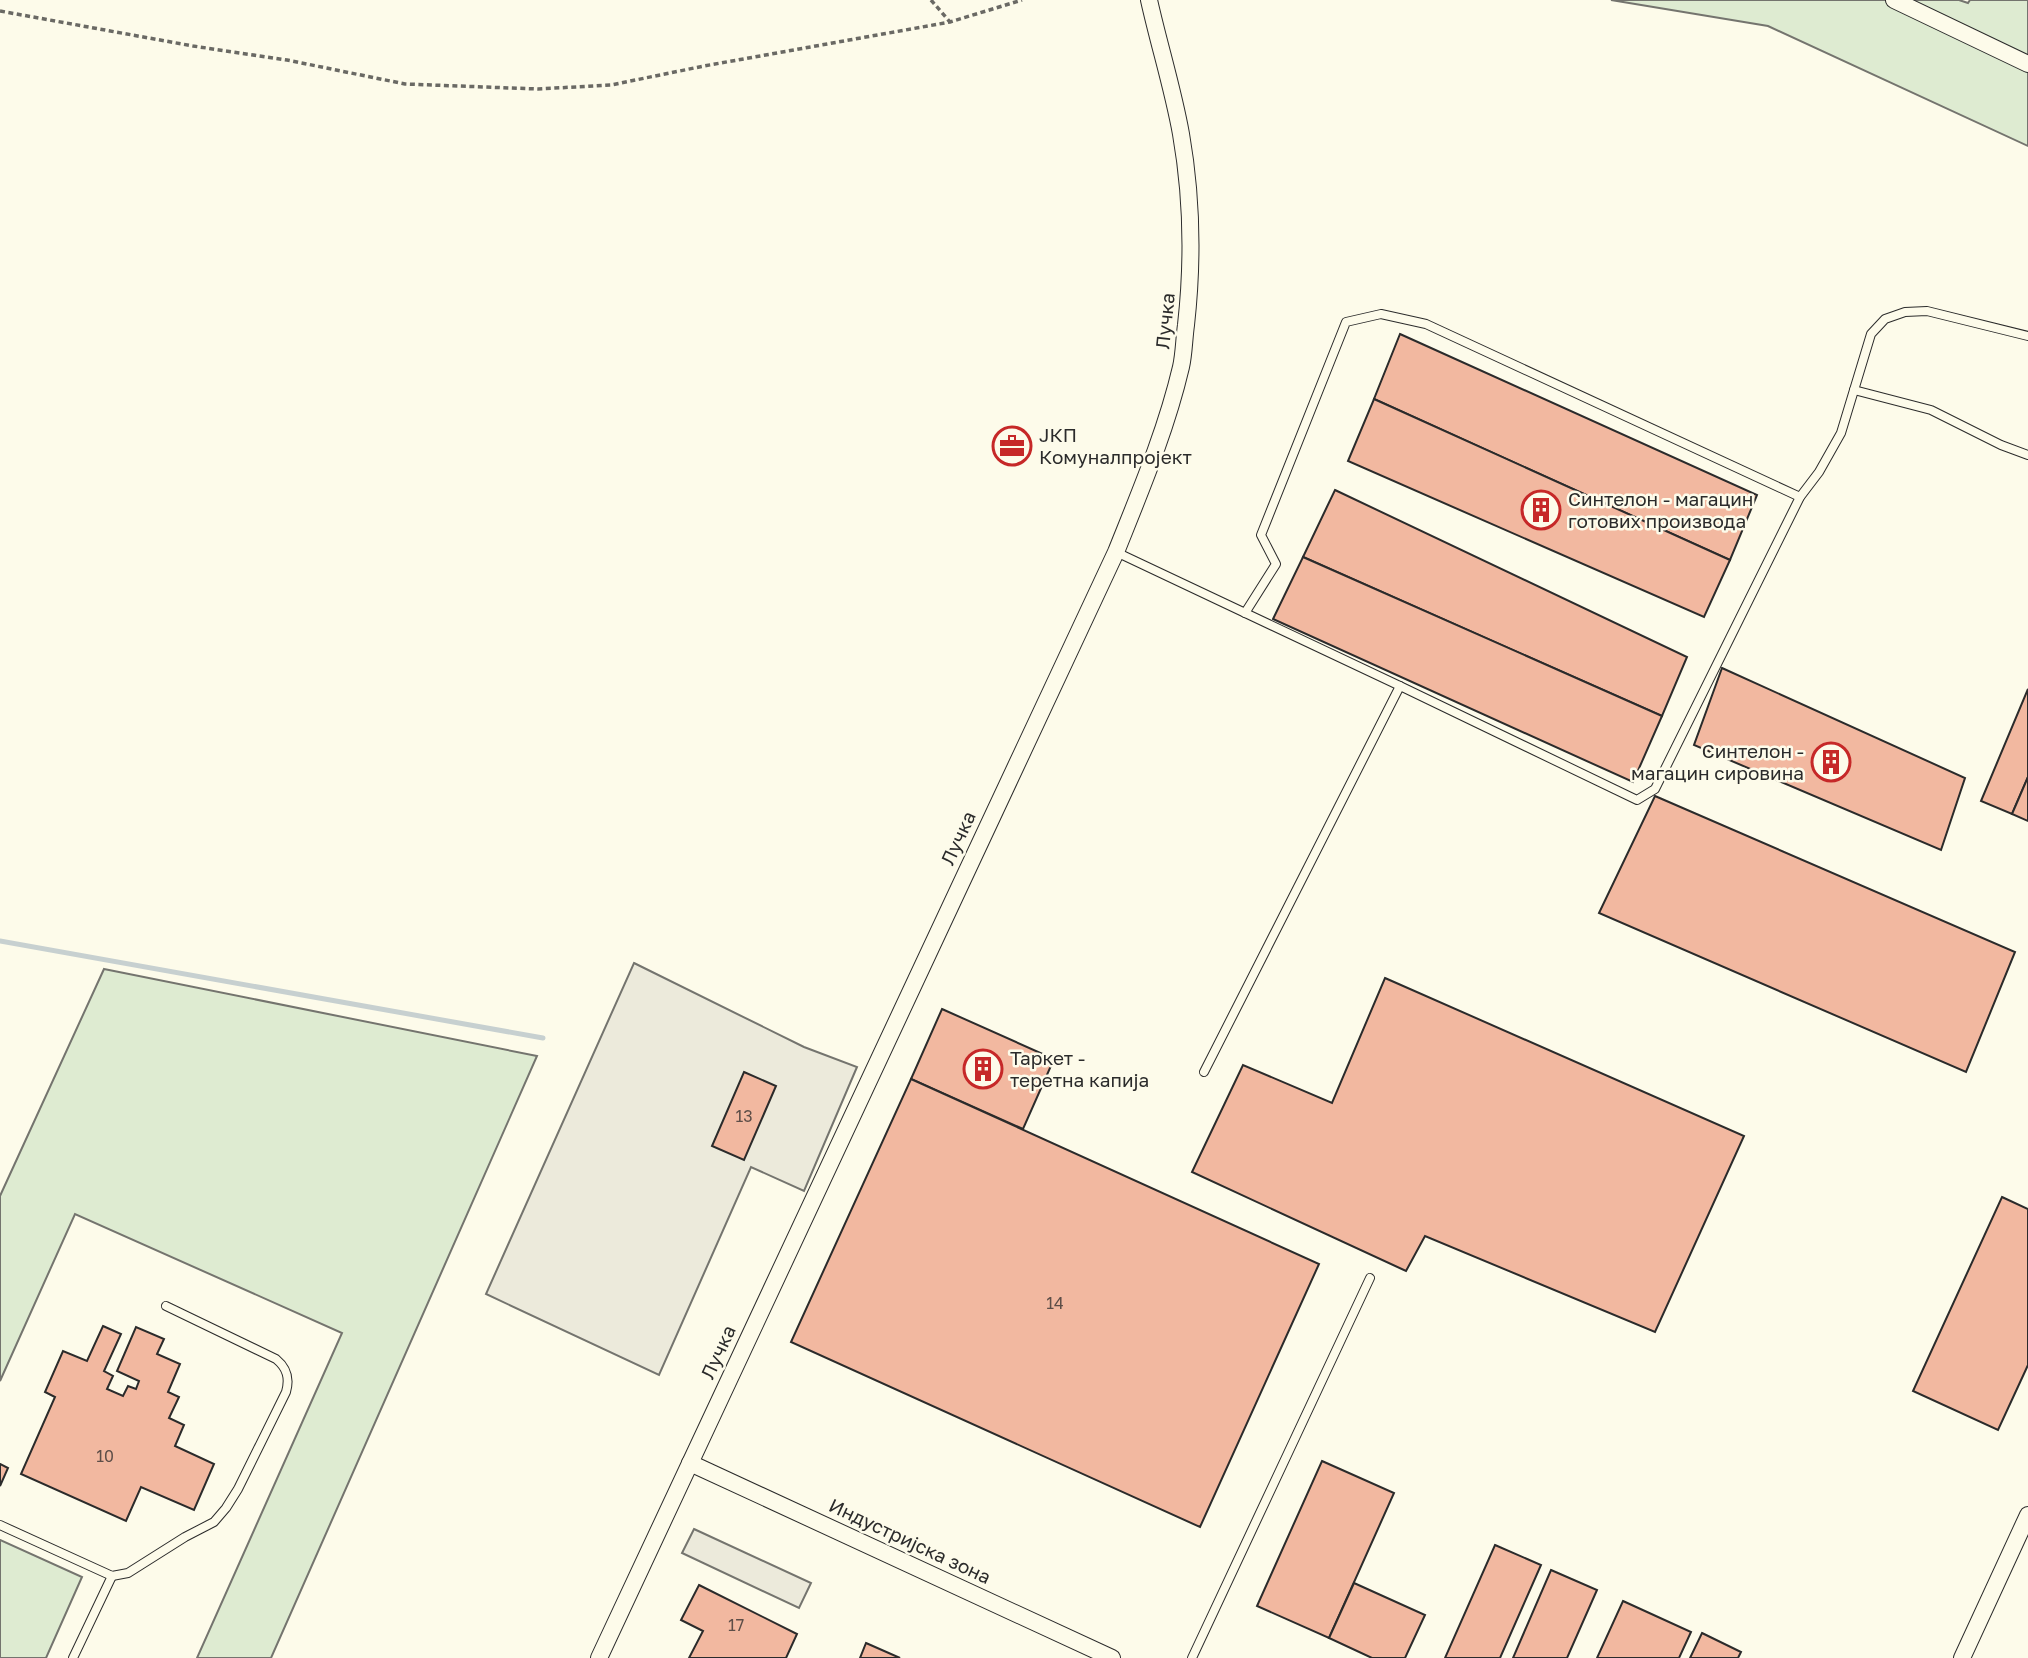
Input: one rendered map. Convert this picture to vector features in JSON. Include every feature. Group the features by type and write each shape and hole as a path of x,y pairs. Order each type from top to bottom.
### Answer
{"street":[{"name":"Лучка","path":"599,1658 1116,552 1146,480 1181,366 1189,294 1190,202 1181,134 1149,0"},
{"path":"1894,0 2028,64"},
{"name":"Индустријска зона","path":"690,1462 1112,1658"},
{"path":"1962,1658 2028,1515"}],"lane":[{"path":"1116,552 1637,800 1655,789 1800,497 1819,472 1841,433 1871,334 1885,319 1905,312 1927,311 2028,336"},
{"path":"1245,613 1276,564 1261,536 1346,322 1381,314 1426,324 1800,497"},
{"path":"1854,390 1931,410 2001,445 2028,455"},
{"path":"1204,1072 1400,686"},
{"path":"1192,1658 1370,1278"},
{"path":"0,1525 112,1576 128,1573 214,1522 226,1508 288,1387 285,1369 276,1359 166,1307"},
{"path":"73,1658 112,1576"}],"path":[{"path":"931,0 950,22"},
{"path":"0,11 287,60 405,84 538,89 611,85 950,22 1022,0"}],"green space":[{"path":"1611,0 1959,0 1968,3 1970,0 2028,0 2028,146 1768,26"},
{"path":"104,969 537,1056 271,1658 197,1658 342,1333 75,1214 0,1381 0,1196"},
{"path":"0,1540 82,1577 46,1658 0,1658"}],"shaded area":[{"path":"634,963 804,1047 857,1067 804,1191 751,1167 659,1375 486,1294"},
{"path":"694,1529 811,1583 799,1608 682,1553"}],"building":[{"path":"1400,334 1757,495 1730,560 1374,399"},
{"name":"Синтелон - магацин готових производа","path":"1374,399 1730,560 1704,617 1348,461"},
{"path":"1335,490 1687,657 1662,716 1303,557"},
{"path":"1303,557 1662,716 1633,782 1273,619"},
{"name":"Синтелон - магацин сировина","path":"1722,668 1965,778 1941,850 1694,745"},
{"path":"2028,689 2028,777 2012,814 1981,801"},
{"path":"2028,777 2028,821 2012,814"},
{"path":"1655,796 2015,952 1966,1072 1599,913"},
{"path":"1385,978 1744,1136 1655,1332 1425,1236 1406,1271 1192,1172 1243,1065 1332,1103"},
{"name":"Таркет - теретна капија","path":"942,1009 1054,1059 1023,1129 911,1079"},
{"path":"744,1072 776,1086 744,1160 712,1146"},
{"path":"911,1079 1319,1264 1200,1527 791,1342"},
{"path":"2002,1197 2028,1209 2028,1365 1998,1430 1913,1391"},
{"path":"103,1326 121,1334 104,1371 113,1376 107,1389 123,1396 128,1386 136,1389 139,1381 117,1371 136,1327 164,1339 157,1354 180,1364 168,1392 179,1397 169,1418 184,1425 175,1446 214,1464 194,1510 141,1487 126,1521 21,1474 55,1397 45,1392 63,1351 87,1361"},
{"path":"1322,1461 1394,1493 1329,1638 1257,1606"},
{"path":"0,1464 8,1468 0,1486"},
{"path":"1495,1545 1541,1565 1500,1658 1445,1658"},
{"path":"1551,1570 1597,1590 1567,1658 1513,1658"},
{"path":"1354,1583 1425,1615 1405,1658 1372,1658 1329,1638"},
{"path":"699,1585 797,1634 786,1658 689,1658 703,1631 681,1620"},
{"path":"1623,1601 1691,1632 1679,1658 1597,1658"},
{"path":"1702,1633 1741,1652 1738,1658 1690,1658"},
{"path":"866,1643 900,1658 860,1658"}],"waterway":[{"path":"0,941 543,1038"}],"place":[{"name":"ЈКП Комуналпројект","path":"1012,446"},
{"name":"Синтелон - магацин готових производа","path":"1541,510"},
{"name":"Синтелон - магацин сировина","path":"1831,762"},
{"name":"Таркет - теретна капија","path":"983,1069"}]}
